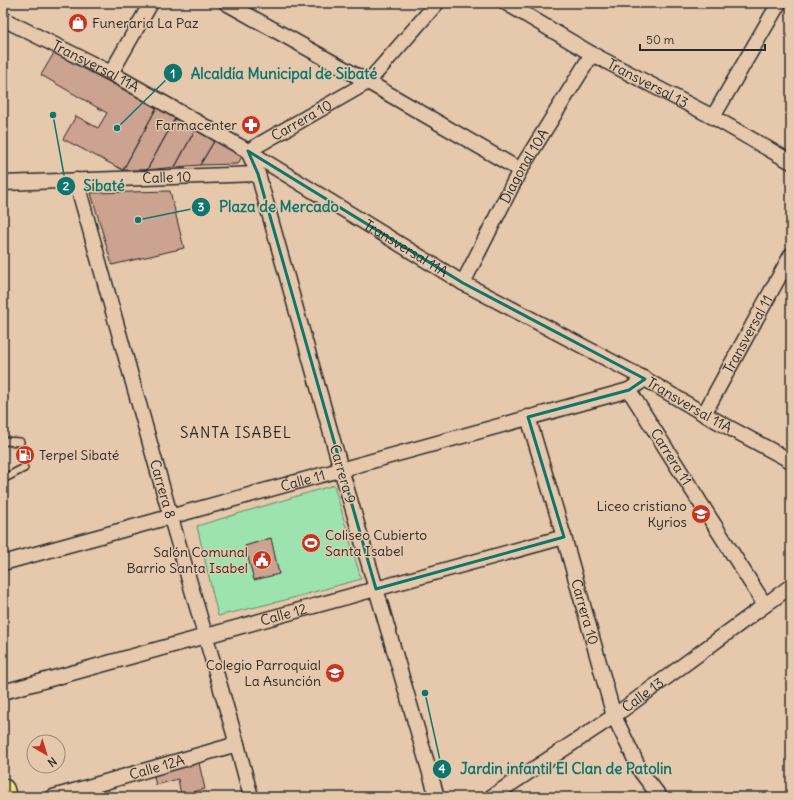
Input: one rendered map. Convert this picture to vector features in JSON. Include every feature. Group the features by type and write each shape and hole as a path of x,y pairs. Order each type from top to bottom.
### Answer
{"main road":[{"path":"3,790 5,797"}],"street":[{"path":"111,73 151,3"},
{"path":"226,3 368,82 520,170"},
{"name":"Carrera 10","path":"248,151 368,82 437,3"},
{"name":"Transversal 13","path":"506,3 592,54 713,118 791,162"},
{"path":"713,118 779,3"},
{"name":"Transversal 11A","path":"3,19 111,73 248,151 463,283 645,379 704,414 791,461"},
{"name":"Diagonal 10A","path":"463,283 520,170 592,54"},
{"name":"Carrera 9","path":"248,151 258,174 341,469 437,797"},
{"name":"Calle 10","path":"3,183 258,174"},
{"name":"Carrera 8","path":"76,180 251,797"},
{"name":"Transversal 11","path":"704,414 791,255"},
{"name":"Calle 11","path":"3,563 171,518 341,469 629,390 645,379"},
{"name":"Carrera 11","path":"629,390 765,605"},
{"name":"Carrera 10","path":"528,418 564,537 614,716 641,772 660,797"},
{"name":"Calle 12","path":"3,692 564,537"},
{"name":"Calle 13","path":"491,797 614,716 765,605 789,592"},
{"name":"Calle 12A","path":"53,797 237,744"}],"lane":[{"path":"3,441 20,442"},
{"path":"3,479 24,468"}],"highlighted area":[{"path":"248,151 463,283 645,379 629,390 528,417 564,537 376,589 258,174"}],"green space":[{"path":"334,485 361,579 285,600 218,616 197,526","holes":["270,538 279,574 254,579 245,546"]}],"building":[{"path":"54,53 157,107 123,170 63,139 76,116 98,128 107,113 41,75"},
{"path":"157,107 176,117 147,170 123,170"},
{"path":"176,117 196,128 175,167 147,170"},
{"path":"196,128 216,138 200,165 175,167"},
{"path":"216,138 243,154 238,164 200,165"},
{"path":"170,191 184,248 112,265 91,193"},
{"name":"Salón Comunal Barrio Santa Isabel","path":"271,538 279,574 254,580 245,546"},
{"path":"198,759 205,789 181,795 178,779 156,785 152,770"},
{"path":"105,780 111,797 51,797"}],"place":[{"name":"Funeraria La Paz","path":"78,23"},
{"name":"Sibaté","path":"53,115"},
{"name":"Farmacenter","path":"251,125"},
{"name":"Alcaldía Municipal de Sibaté","path":"117,128"},
{"name":"Plaza de Mercado","path":"138,220"},
{"name":"Terpel Sibaté","path":"25,455"},
{"name":"Liceo cristiano Kyrios","path":"701,514"},
{"name":"Coliseo Cubierto Santa Isabel","path":"311,543"},
{"name":"Salón Comunal Barrio Santa Isabel","path":"262,560"},
{"name":"Colegio Parroquial La Asunción","path":"335,673"},
{"name":"Jardin infantil El Clan de Patolin","path":"425,693"}],"district":[{"name":"SANTA ISABEL","path":"236,432"}]}
